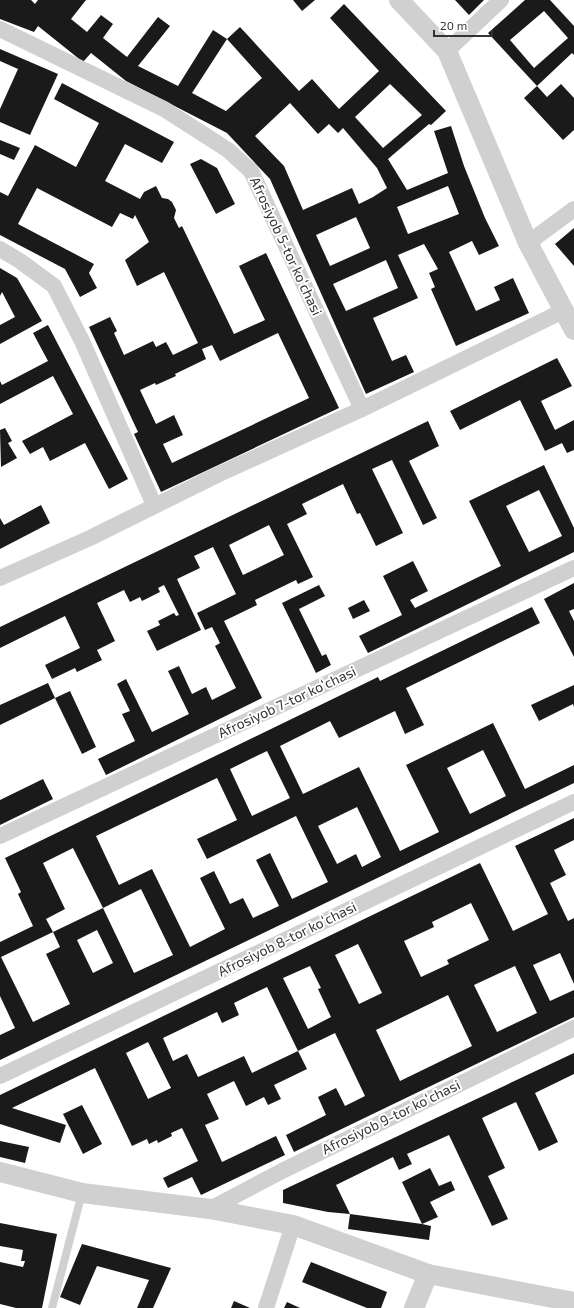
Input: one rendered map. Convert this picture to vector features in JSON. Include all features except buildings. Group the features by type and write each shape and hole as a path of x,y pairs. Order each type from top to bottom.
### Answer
{"street":[{"path":"399,0 447,51 528,243 574,330"},
{"path":"447,51 501,0"},
{"name":"Afrosiyob 5-tor koʻchasi","path":"0,29 164,109 228,150 251,171 362,409"},
{"path":"528,243 574,209"},
{"path":"0,249 20,260 54,286 82,341 154,505"},
{"path":"0,578 90,538 154,505 362,409 563,311"},
{"name":"Afrosiyob 7-tor koʻchasi","path":"0,836 574,568"},
{"name":"Afrosiyob 8-tor koʻchasi","path":"0,1076 574,802"},
{"name":"Afrosiyob 9-tor koʻchasi","path":"210,1209 282,1171 574,1028"},
{"path":"0,1172 82,1193 210,1209 293,1224 428,1274 574,1302"},
{"path":"266,1308 293,1224"},
{"path":"414,1308 428,1274"}],"lane":[{"path":"52,1308 82,1193"}]}
